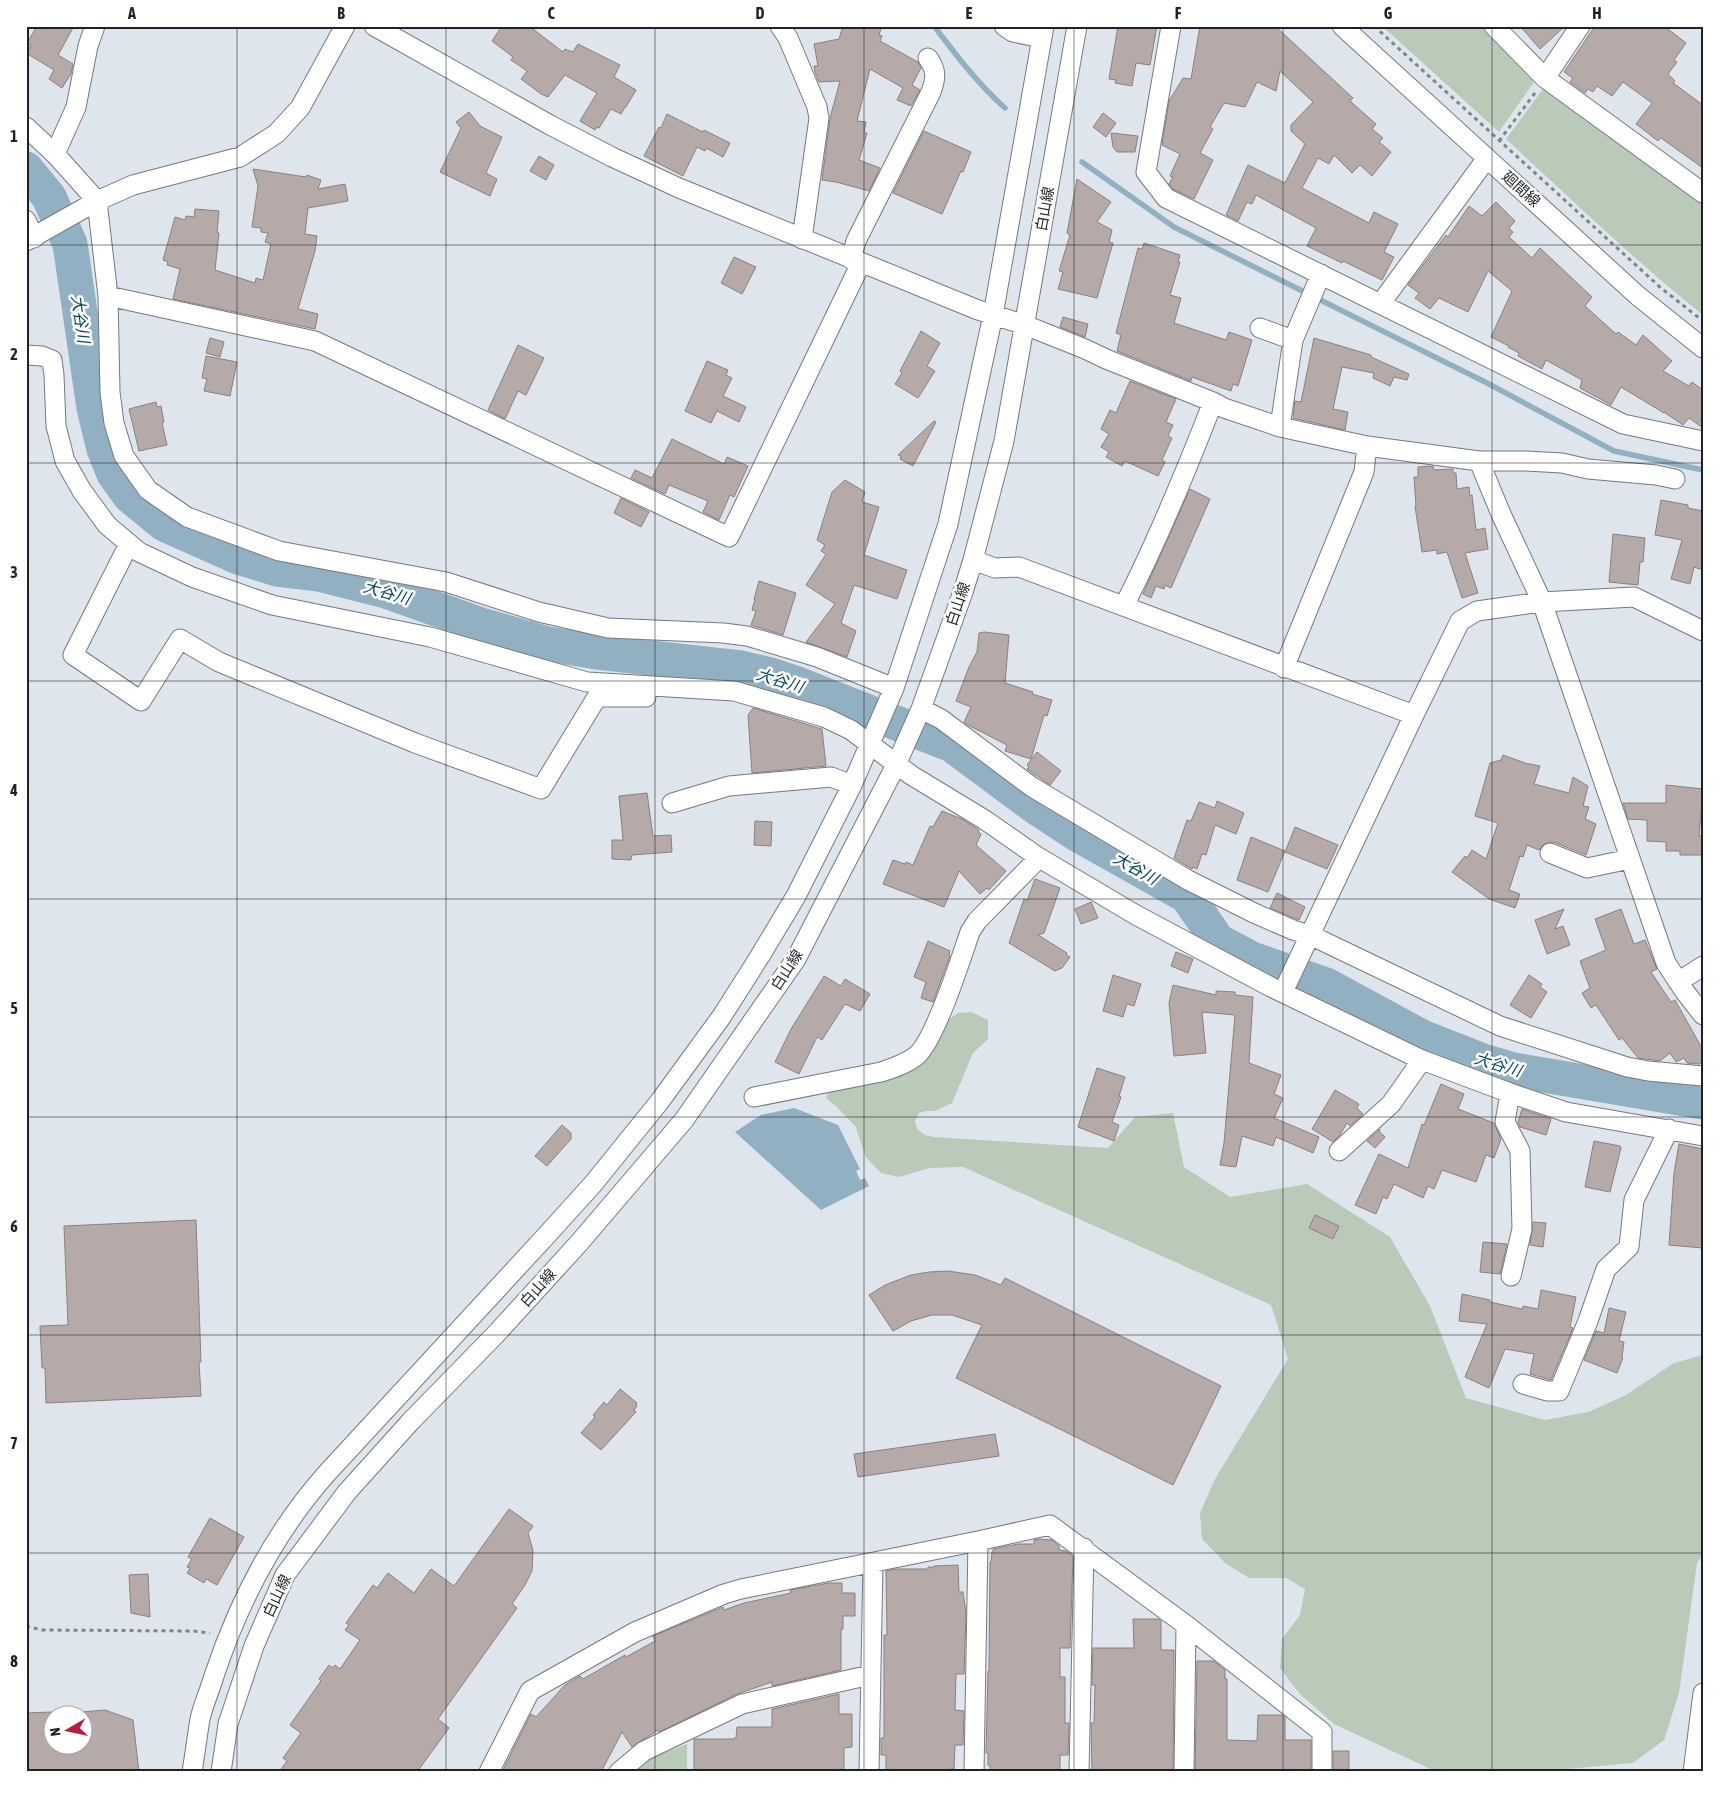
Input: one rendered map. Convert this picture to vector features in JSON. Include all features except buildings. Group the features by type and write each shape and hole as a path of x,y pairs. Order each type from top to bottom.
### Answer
{"street":[{"path":"55,154 76,107 88,46 95,26"},
{"path":"26,220 34,237 97,201 133,185 240,157 276,134 300,108 346,26"},
{"path":"374,26 542,121 612,157 679,188 992,316 1025,326 1085,349 1224,408 1280,427 1368,446 1479,461 1526,460 1562,463 1588,469 1656,474 1675,480"},
{"path":"780,26 788,38 818,112 802,239"},
{"path":"1004,26 1013,32 1042,32"},
{"name":"白山線","path":"221,1772 228,1724 254,1646 285,1575 346,1492 411,1421 496,1334 579,1243 684,1120 796,959 898,760 920,711 973,560 1004,441 1077,26"},
{"path":"1171,26 1146,172 1166,198 1315,288 1381,303 1623,424 1703,441"},
{"name":"廻間線","path":"1342,26 1638,296 1703,348"},
{"path":"1494,26 1545,78 1703,193"},
{"path":"1545,78 1580,26"},
{"name":"白山線","path":"192,1772 201,1718 226,1640 259,1569 306,1497 551,1231 593,1184 660,1101 722,1016 760,956 796,896 852,784 892,692 948,524 992,316 1042,32"},
{"path":"108,296 315,341 729,537 856,261 856,241 931,92 936,78 935,68 928,58"},
{"path":"26,127 55,154 97,201 108,296 110,392 114,423 124,456 148,490 187,517 279,550 446,582 539,612 608,628 723,633 747,636 817,657 892,692"},
{"path":"1381,303 1487,158"},
{"path":"1280,427 1293,340 1315,288"},
{"path":"1260,328 1293,340"},
{"path":"26,356 42,356 52,360 56,426 65,461 82,491 107,525 139,552 192,577 272,605 430,637 587,682 734,691 824,717 871,741 1038,857 1136,915 1422,1060 1566,1112 1703,1136"},
{"path":"1124,606 1153,548 1213,402"},
{"path":"1284,668 1364,472 1368,446"},
{"path":"1479,461 1501,514 1542,602 1666,964 1703,1015"},
{"path":"129,544 73,655 140,701 180,639 219,662 416,743 541,789 597,697 666,697 690,688"},
{"path":"973,560 995,568 1019,566 1414,716"},
{"path":"1285,989 1460,622 1477,610 1542,602 1634,597 1703,631"},
{"path":"920,711 941,719 1032,787 1188,880 1308,939 1500,1026 1627,1067 1648,1071 1703,1076"},
{"path":"672,803 729,786 831,777 852,784"},
{"path":"1550,853 1587,868 1630,859"},
{"path":"754,1097 881,1072 897,1067 918,1055 933,1032 970,932 977,920 1038,857"},
{"path":"1678,982 1703,966"},
{"path":"1339,1152 1391,1104 1422,1060"},
{"path":"1510,1093 1505,1122 1520,1151 1522,1229 1511,1276"},
{"path":"1523,1384 1547,1392 1559,1391 1588,1320 1606,1269 1629,1247 1634,1200 1669,1129"},
{"path":"489,1772 530,1691 635,1632 740,1589 1050,1525 1084,1548 1186,1625 1322,1732 1322,1772"},
{"path":"974,1772 978,1541"},
{"path":"1079,1772 1084,1548"},
{"path":"869,1772 872,1563"},
{"path":"1184,1772 1186,1625"},
{"path":"619,1772 644,1751 742,1704 870,1675"},
{"path":"1693,1772 1703,1693"}],"path":[{"path":"1374,26 1661,288 1703,321"},
{"path":"1499,140 1545,78"},
{"path":"26,1626 42,1630 193,1631 210,1633 226,1640"}],"green space":[{"path":"1382,26 1481,26 1534,82 1499,132"},
{"path":"1543,89 1703,205 1703,315 1627,251 1506,139"},
{"path":"971,1012 988,1020 988,1039 973,1053 952,1103 935,1111 919,1113 915,1121 917,1129 925,1135 934,1137 1108,1148 1135,1117 1173,1113 1184,1167 1230,1197 1307,1184 1390,1237 1430,1306 1466,1398 1545,1420 1588,1412 1626,1395 1674,1363 1703,1355 1703,1555 1697,1563 1679,1693 1664,1740 1633,1763 1556,1770 1437,1772 1334,1724 1299,1693 1280,1668 1282,1639 1300,1615 1305,1589 1286,1578 1249,1578 1225,1563 1202,1539 1200,1513 1215,1479 1288,1359 1271,1305 963,1167 930,1168 899,1177 881,1173 865,1156 856,1127 826,1098 830,1089 848,1082 939,1036 948,1020 958,1013"},
{"path":"687,1744 687,1772 631,1772 643,1761"}],"water":[{"path":"794,1108 838,1125 860,1169 856,1171 860,1180 865,1178 869,1186 821,1210 735,1132 761,1115"}],"waterway":[{"path":"934,26 976,79 1005,108"},
{"path":"1082,162 1174,227 1487,383 1614,451 1703,470"},
{"name":"大谷川","path":"26,169 49,197 70,244 94,408 104,449 114,474 130,496 164,524 238,557 277,569 319,574 386,591 481,625 548,644 597,652 741,668 795,683 952,745 1037,808 1075,833 1187,896 1218,941 1252,959 1326,985 1422,1037 1483,1061 1514,1070 1703,1102"}]}
